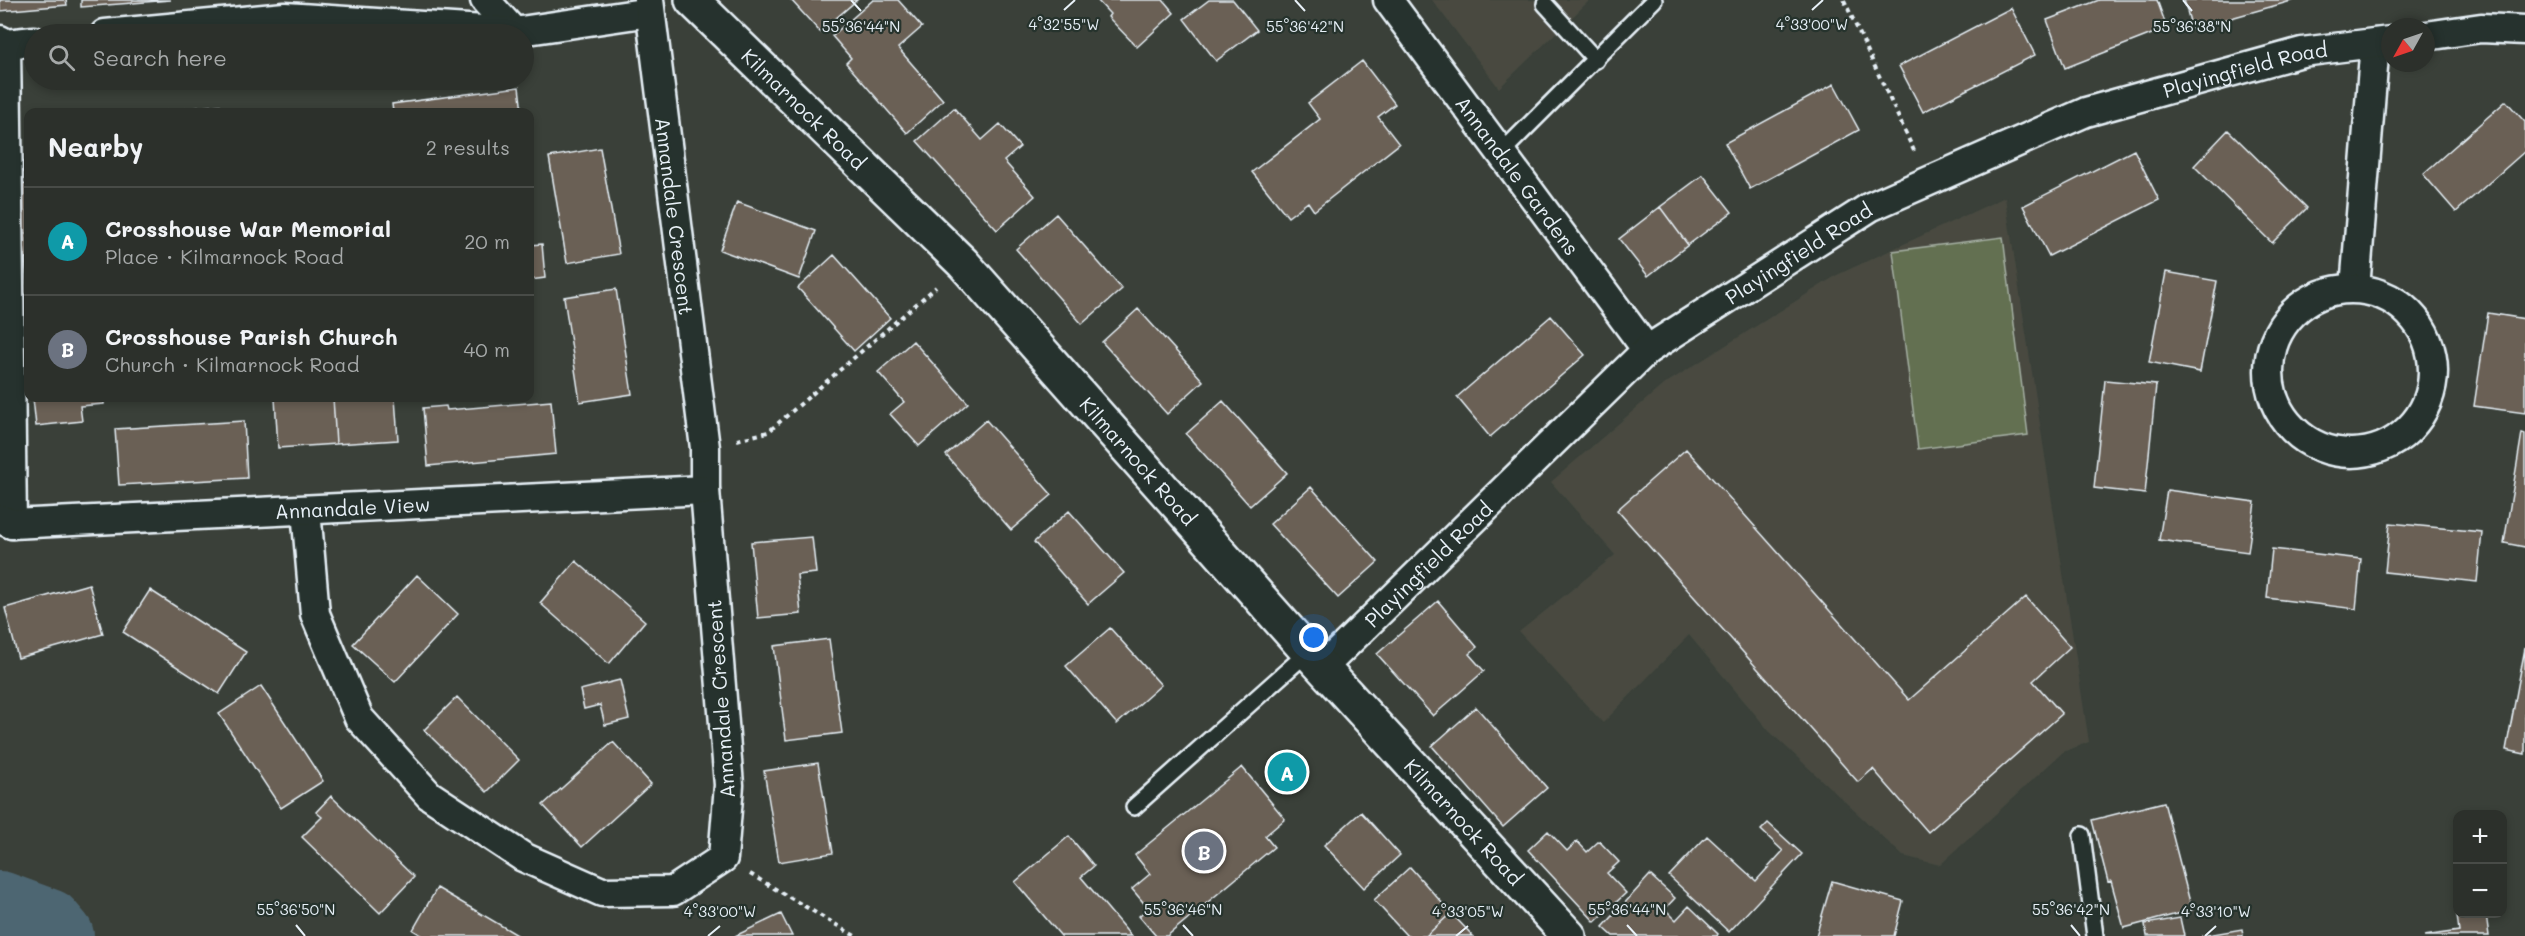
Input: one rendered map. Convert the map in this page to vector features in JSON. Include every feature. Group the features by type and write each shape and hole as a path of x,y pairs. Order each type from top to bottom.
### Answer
{"main road":[{"name":"Kilmarnock Road","path":"692,0 963,263 1315,660 1569,936"}],"street":[{"path":"485,0 507,24"},
{"name":"Annandale Gardens","path":"1389,0 1647,350"},
{"path":"534,28 650,6"},
{"name":"Annandale Crescent","path":"650,6 705,448 705,490 729,785 723,858"},
{"path":"218,24 285,18 383,24"},
{"path":"2435,35 2481,28 2525,30"},
{"path":"6,522 3,42 24,41"},
{"name":"Playingfield Road","path":"1315,660 1647,350 1870,207 2086,112 2302,52 2381,41"},
{"path":"2355,288 2381,59"},
{"path":"2355,288 2384,294 2408,310 2419,324 2431,350 2432,391 2420,417 2400,438 2384,448 2356,454 2318,447 2294,432 2276,408 2270,390 2268,361 2275,338 2290,314 2314,297 2355,288"},
{"name":"Annandale View","path":"6,522 705,490"},
{"path":"306,510 315,614 359,718 429,795 523,856 602,892 673,891 723,858"}],"lane":[{"path":"1501,153 1654,0"},
{"path":"1545,4 1596,60"},
{"path":"1134,807 1315,660"},
{"path":"2082,836 2095,936"}],"path":[{"path":"1844,0 1928,181"},
{"path":"705,448 768,432 963,263"},
{"path":"723,858 855,936"}],"shaded area":[{"path":"1432,0 1590,0 1499,88"},
{"path":"2005,197 2089,742 2063,752 1940,865 1903,856 1769,731 1689,635 1603,723 1519,632 1615,555 1551,482 1663,385 1837,275"}],"green space":[{"path":"2003,237 2028,435 1918,449 1893,251"}],"building":[{"path":"0,0 66,0 67,5 0,11"},
{"path":"81,0 171,0 81,7"},
{"path":"791,0 857,0 820,32"},
{"path":"873,0 898,0 922,27 898,48 943,100 907,133 846,63 851,58 832,36"},
{"path":"1097,0 1163,0 1174,13 1137,47 1108,17 1110,14"},
{"path":"1209,0 1233,0 1257,30 1216,61 1184,19"},
{"path":"2099,0 2157,0 2167,28 2065,68 2047,20"},
{"path":"2184,0 2295,0 2192,29"},
{"path":"2011,8 2035,55 1923,112 1899,66"},
{"path":"1362,61 1395,104 1378,117 1399,144 1314,211 1308,202 1288,217 1252,172 1320,119 1308,103"},
{"path":"1834,84 1859,130 1750,189 1725,143"},
{"path":"497,90 519,90 522,108 392,108 392,104"},
{"path":"2506,101 2525,122 2525,151 2456,212 2423,174"},
{"path":"220,105 220,108 192,108"},
{"path":"954,108 982,140 1000,124 1020,147 1004,161 1035,196 997,230 917,141"},
{"path":"2228,130 2307,208 2272,243 2194,166"},
{"path":"600,148 619,254 567,263 549,157"},
{"path":"2134,150 2159,200 2049,256 2023,206"},
{"path":"1703,175 1732,212 1688,245 1660,207"},
{"path":"24,184 23,234 18,185"},
{"path":"737,202 816,231 799,279 720,250"},
{"path":"1660,207 1688,245 1648,276 1619,239"},
{"path":"1056,214 1122,289 1082,324 1016,249"},
{"path":"542,244 545,278 534,279 534,245"},
{"path":"834,255 890,318 854,351 798,288"},
{"path":"2166,272 2217,281 2200,372 2149,362"},
{"path":"616,289 632,394 580,402 564,297"},
{"path":"1138,309 1203,381 1167,414 1102,342"},
{"path":"2488,313 2525,319 2525,413 2474,406"},
{"path":"1551,316 1585,355 1490,437 1457,397"},
{"path":"913,341 968,403 919,446 890,414 904,402 878,372"},
{"path":"2105,380 2156,385 2145,494 2094,488"},
{"path":"551,401 556,454 428,466 423,408 446,406 447,410"},
{"path":"1223,401 1287,473 1250,506 1186,434"},
{"path":"33,402 104,402 104,404 80,406 82,421 36,426"},
{"path":"275,402 333,402 336,444 278,448"},
{"path":"333,402 395,402 398,440 336,444"},
{"path":"986,420 1052,495 1011,530 946,455"},
{"path":"244,421 247,478 119,485 115,429"},
{"path":"2522,433 2525,434 2525,547 2504,543"},
{"path":"1686,449 1909,700 2026,597 2070,647 2033,681 2062,714 1928,832 1873,769 1858,782 1617,510"},
{"path":"1311,487 1378,562 1338,598 1270,524"},
{"path":"2167,490 2255,502 2248,552 2159,540"},
{"path":"1069,511 1124,573 1088,604 1034,542"},
{"path":"2390,523 2482,532 2477,582 2385,572"},
{"path":"812,537 816,573 797,575 801,614 758,618 751,542"},
{"path":"2272,549 2361,559 2356,609 2267,598"},
{"path":"576,561 645,621 609,664 540,603"},
{"path":"417,575 458,614 395,682 353,644"},
{"path":"89,584 103,634 18,658 5,608"},
{"path":"150,590 246,652 219,694 123,632"},
{"path":"1438,601 1477,647 1469,654 1484,671 1433,716 1377,654"},
{"path":"1110,628 1161,685 1117,724 1066,666"},
{"path":"829,639 842,733 786,740 774,646"},
{"path":"2525,648 2525,754 2506,750"},
{"path":"620,680 629,719 605,725 600,705 584,709 580,690"},
{"path":"261,686 323,781 281,808 219,714"},
{"path":"457,697 519,760 487,792 424,730"},
{"path":"1476,707 1547,788 1503,827 1432,746"},
{"path":"613,742 651,784 582,847 543,805"},
{"path":"818,763 833,853 779,862 764,771"},
{"path":"1242,767 1285,819 1265,836 1274,847 1167,936 1156,936 1139,916 1148,908 1132,889 1150,874 1135,855"},
{"path":"331,796 414,877 380,913 302,837 322,817 316,812"},
{"path":"2164,802 2192,910 2124,928 2111,881 2108,882 2092,820"},
{"path":"1361,812 1400,855 1364,888 1324,845"},
{"path":"1768,823 1802,854 1729,932 1669,876 1707,836 1756,881 1783,851 1761,830"},
{"path":"1548,831 1567,851 1577,841 1587,852 1599,841 1619,862 1607,873 1626,893 1595,922 1528,850"},
{"path":"1069,836 1094,866 1081,877 1131,936 1061,936 1015,882"},
{"path":"1410,867 1451,913 1426,936 1407,936 1374,900"},
{"path":"1650,875 1675,898 1665,909 1676,920 1689,906 1718,934 1717,936 1613,936 1603,927"},
{"path":"1832,881 1903,901 1894,936 1816,936"},
{"path":"437,888 519,936 423,936 413,930"},
{"path":"1451,913 1473,936 1426,936"},
{"path":"781,914 792,936 735,936"},
{"path":"2180,918 2184,936 2147,936 2145,924"},
{"path":"2457,918 2487,918 2489,936 2424,936 2459,931"},
{"path":"2242,929 2243,936 2202,936"}],"waterway":[{"path":"0,904 49,922 61,936"}],"place":[{"name":"Crosshouse War Memorial","path":"1287,772"},
{"name":"Crosshouse Parish Church","path":"1204,851"}]}
